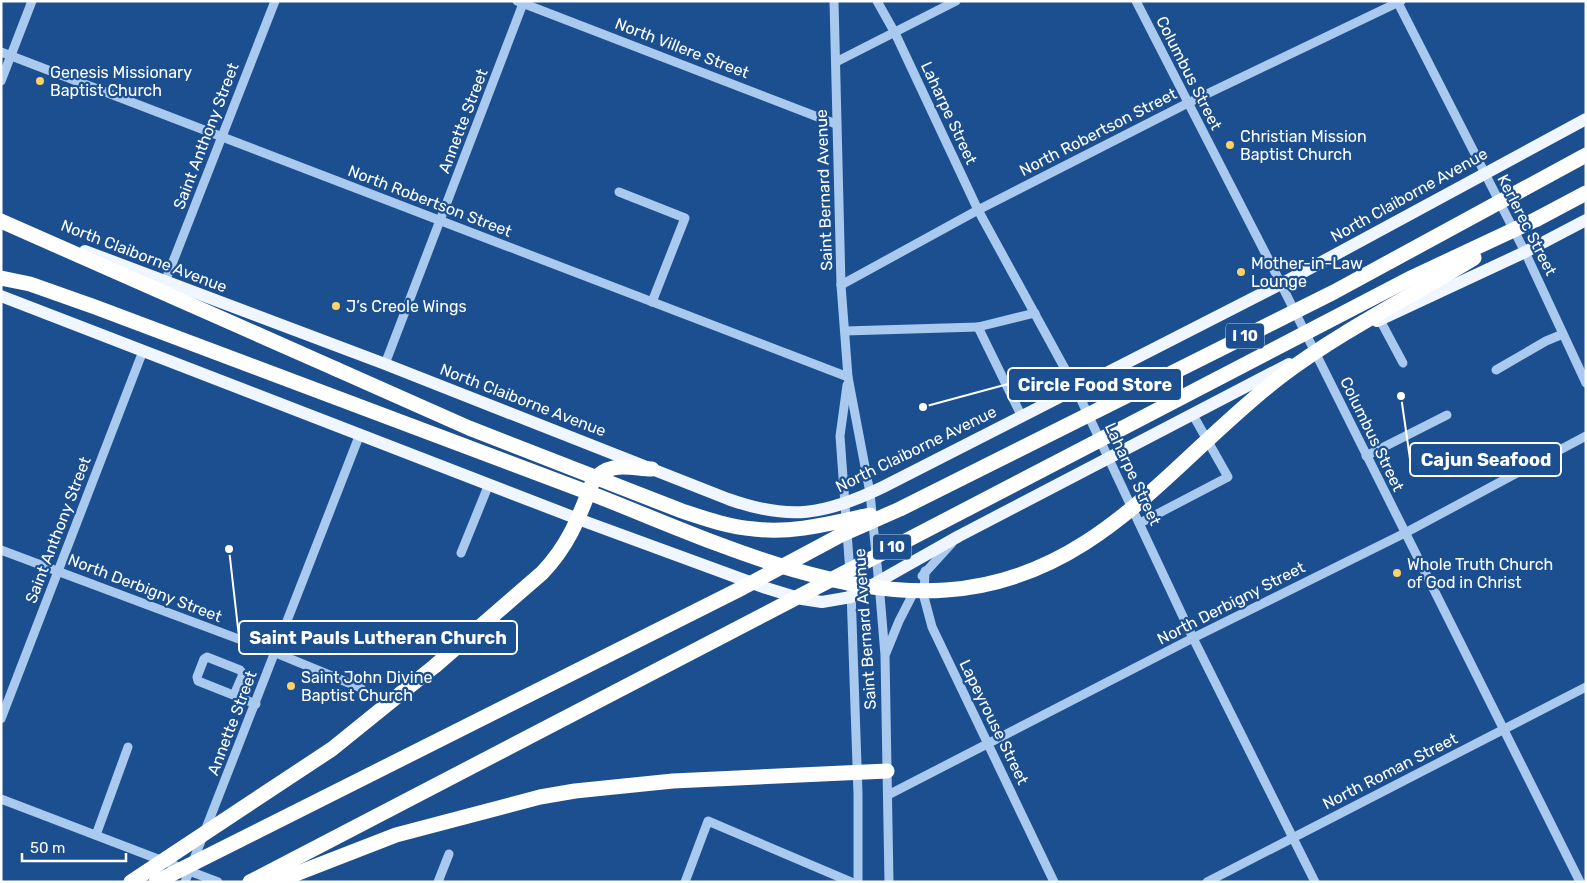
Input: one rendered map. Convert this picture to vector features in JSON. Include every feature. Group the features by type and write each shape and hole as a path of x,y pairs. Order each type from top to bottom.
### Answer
{"highway":[{"name":"I 10","path":"156,882 742,588 841,535 900,509 1334,292 1586,155"},
{"name":"I 10","path":"250,882 1412,277 1537,219 1586,193"},
{"path":"1,219 468,428 682,511 733,526 756,530 817,526 900,509"},
{"path":"1,278 30,284 95,307 766,561 825,577 862,584 904,590 945,591 1010,580 1059,559 1095,538 1139,503 1226,423 1281,377 1368,320 1422,290 1537,219"},
{"path":"131,882 332,749 436,665 542,573 568,542 593,481 604,470 614,467 652,469"},
{"path":"275,882 396,836 540,797 575,791 673,781 887,771"}],"main road":[{"name":"North Claiborne Avenue","path":"1,219 385,364 736,502 768,512 784,514 812,511 843,504 870,493 1281,284 1586,119"},
{"path":"1,296 578,519 766,588 802,599 833,601 851,597 959,536 1314,351 1525,252 1586,220"}],"street":[{"path":"1,81 32,1"},
{"name":"Saint Anthony Street","path":"165,282 275,1"},
{"name":"Saint Bernard Avenue","path":"834,1 841,285 848,377 870,493 885,655 889,882"},
{"name":"Laharpe Street","path":"877,1 978,210 1076,389 1193,638 1315,882"},
{"path":"836,62 956,1"},
{"name":"Columbus Street","path":"1136,1 1281,284 1580,882"},
{"name":"North Villere Street","path":"522,2 836,124"},
{"name":"Annette Street","path":"385,364 522,2"},
{"name":"North Robertson Street","path":"841,285 978,210 1188,103 1399,2"},
{"name":"Kerlerec Street","path":"1399,2 1525,252 1586,383"},
{"name":"North Robertson Street","path":"1,52 848,377"},
{"path":"619,192 685,218 652,302"},
{"path":"845,331 978,327 1035,313"},
{"path":"1380,320 1403,363"},
{"path":"978,327 1022,417"},
{"path":"1496,370 1546,341 1563,334"},
{"name":"Saint Anthony Street","path":"1,719 143,351"},
{"name":"Saint Bernard Avenue","path":"848,377 840,436 843,504 851,597 857,772 858,882"},
{"path":"1140,523 1228,477 1193,415"},
{"path":"1366,456 1447,415"},
{"name":"Annette Street","path":"186,882 360,434"},
{"name":"North Derbigny Street","path":"888,795 1193,638 1405,533 1586,436"},
{"path":"461,553 489,484"},
{"path":"885,655 899,621 925,571 959,536"},
{"name":"North Derbigny Street","path":"1,550 276,653 361,688"},
{"name":"Lapeyrouse Street","path":"925,571 924,597 932,627 1054,882"},
{"path":"234,695 242,674 240,670 208,657 204,659 197,677 198,681 256,704"},
{"name":"North Roman Street","path":"1207,882 1586,687"},
{"path":"96,835 128,747"},
{"path":"1,799 218,882"},
{"path":"685,882 708,820 851,882"},
{"path":"438,882 448,854"}],"place":[{"name":"Genesis Missionary Baptist Church","path":"40,81"},
{"name":"Christian Mission Baptist Church","path":"1230,145"},
{"name":"Mother-in-Law Lounge","path":"1241,272"},
{"name":"J’s Creole Wings","path":"336,306"},
{"name":"Cajun Seafood","path":"1401,396"},
{"name":"Circle Food Store","path":"923,407"},
{"name":"Saint Pauls Lutheran Church","path":"229,549"},
{"name":"Whole Truth Church of God in Christ","path":"1397,573"},
{"name":"Saint John Divine Baptist Church","path":"291,686"}]}
